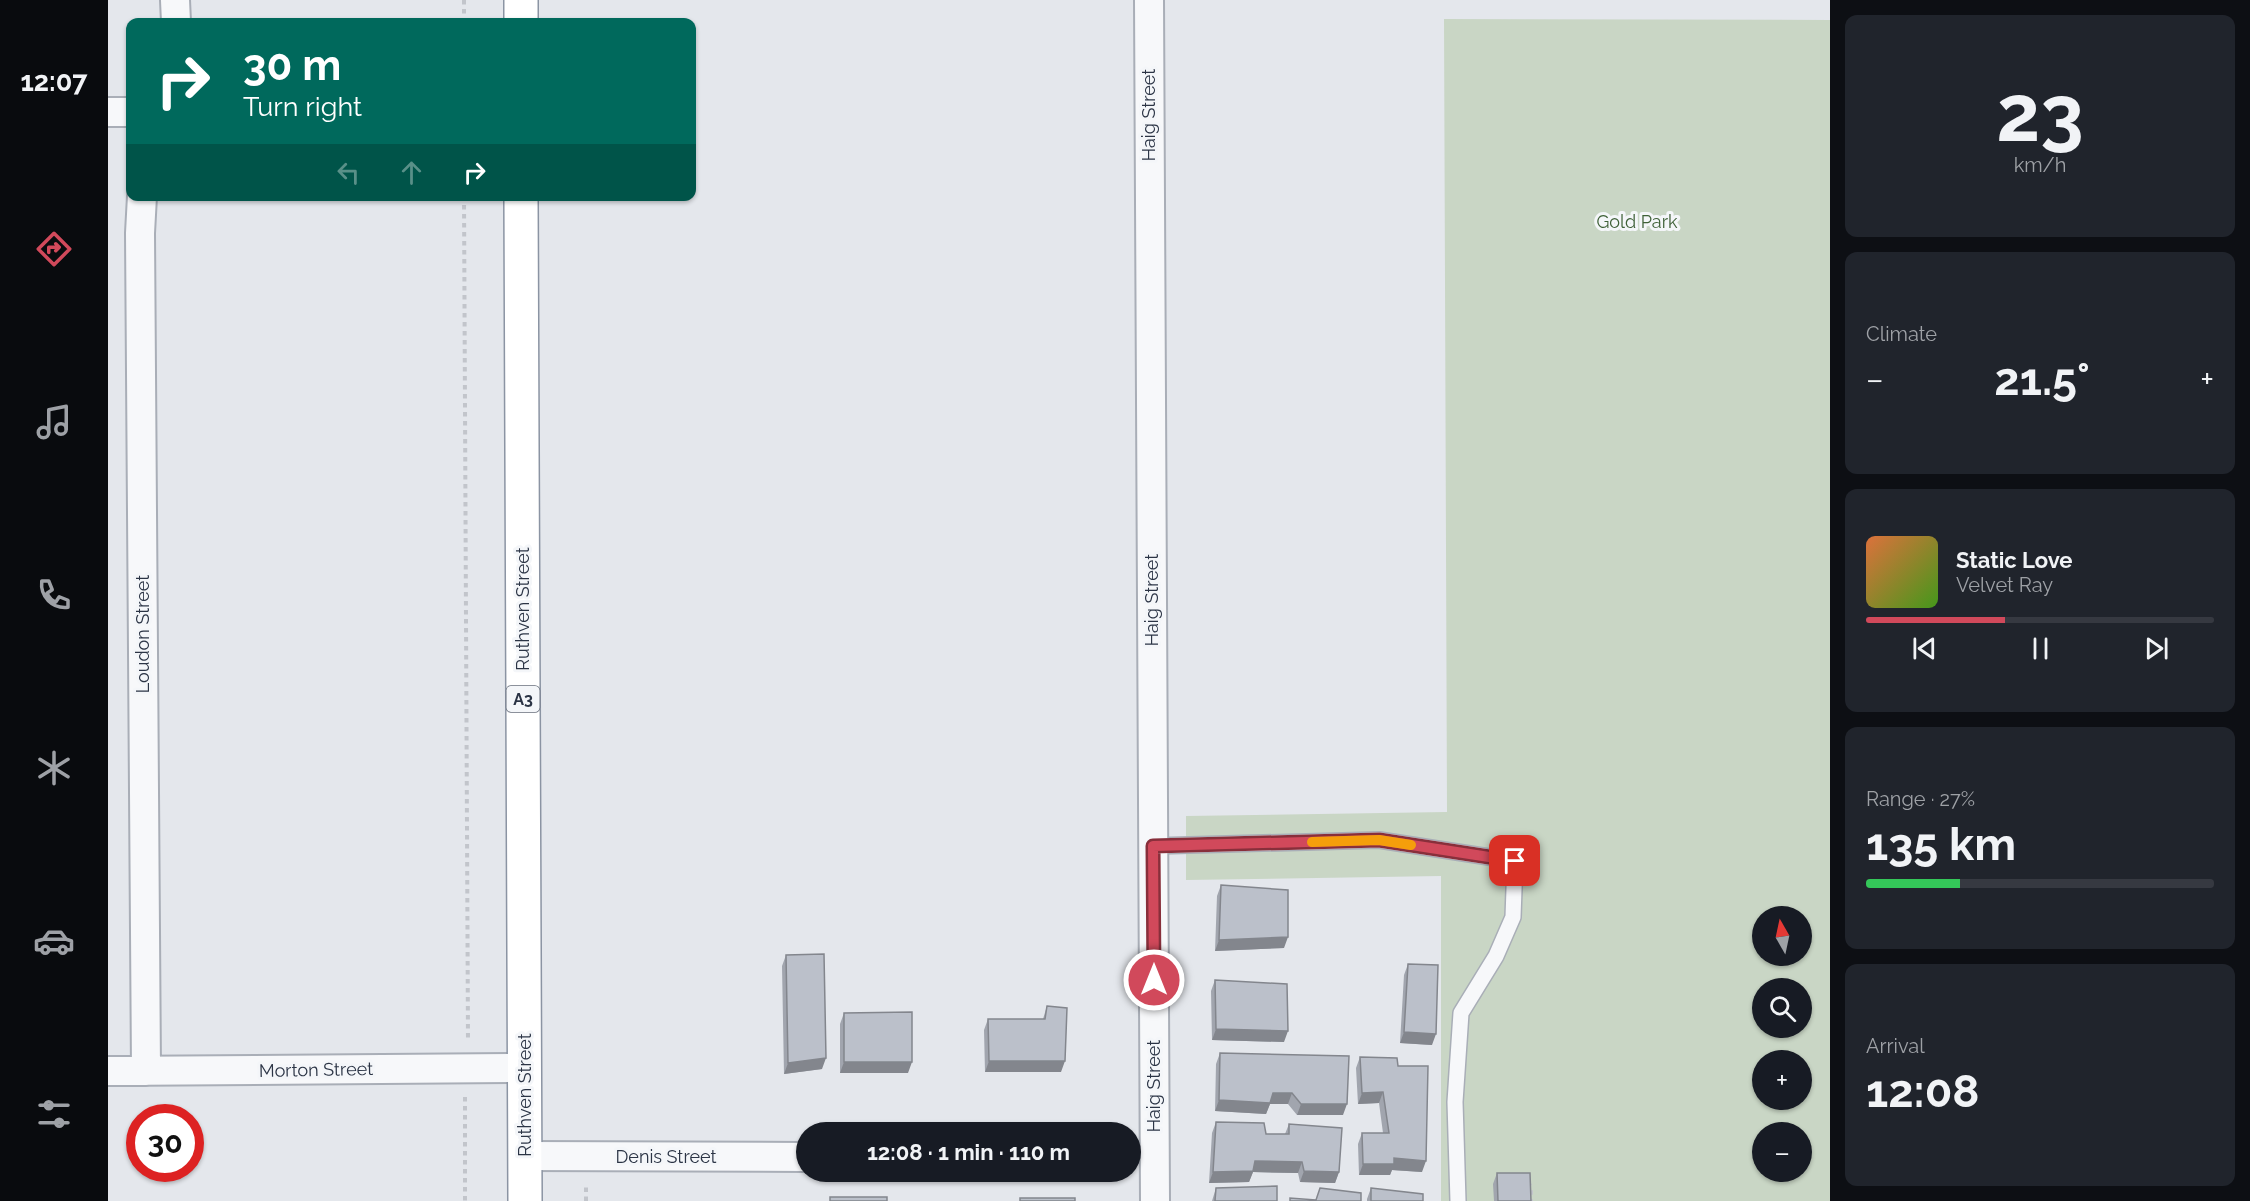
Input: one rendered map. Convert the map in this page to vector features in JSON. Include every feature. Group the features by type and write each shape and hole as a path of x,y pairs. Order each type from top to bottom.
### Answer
{"highway":[{"path":"521,0 521,18"},
{"name":"Ruthven Street","path":"521,201 525,1201"}],"street":[{"path":"176,0 176,18"},
{"name":"Haig Street","path":"1149,0 1153,846 1143,1158 1155,1201"},
{"path":"108,112 126,112"},
{"name":"Loudon Street","path":"142,201 140,245 146,1071"},
{"name":"Morton Street","path":"108,1071 524,1068"},
{"name":"Denis Street","path":"525,1156 796,1157"}],"lane":[{"path":"1153,846 1379,840 1515,861 1513,917 1496,956 1461,1012 1455,1102 1458,1201"}],"path":[{"path":"464,0 464,18"},
{"path":"464,201 469,1026"},
{"path":"465,1091 465,1201"},
{"path":"1528,1182 1531,1187 1531,1201"}],"green space":[{"name":"Gold Park","path":"1444,19 1830,20 1830,1201 1441,1201 1441,876 1186,880 1186,816 1447,812"}],"building":[{"path":"1221,885 1288,890 1288,937 1219,940"},
{"path":"824,954 826,1058 788,1063 786,955"},
{"path":"1408,964 1438,965 1436,1034 1404,1032"},
{"path":"1215,980 1287,984 1288,1031 1216,1029"},
{"path":"1047,1006 1067,1008 1065,1061 989,1061 988,1019 1045,1019"},
{"path":"912,1012 912,1062 844,1062 844,1013"},
{"path":"1220,1053 1349,1056 1347,1104 1301,1104 1292,1093 1273,1093 1270,1103 1219,1100"},
{"path":"1360,1057 1397,1058 1398,1066 1428,1066 1426,1161 1394,1158 1394,1164 1363,1164 1362,1133 1389,1133 1383,1092 1362,1093"},
{"path":"1216,1122 1264,1123 1266,1134 1289,1134 1289,1124 1342,1128 1339,1172 1304,1171 1302,1162 1255,1161 1253,1171 1213,1172"},
{"path":"1497,1173 1530,1173 1531,1201 1498,1201"},
{"path":"1277,1186 1277,1201 1215,1201 1216,1188"},
{"path":"1320,1188 1361,1193 1361,1201 1290,1201 1290,1198 1316,1200"},
{"path":"1371,1188 1423,1194 1423,1201 1371,1201"},
{"path":"830,1197 887,1197 887,1201 830,1201"},
{"path":"1020,1198 1075,1198 1075,1201 1020,1201"}],"slow traffic":[{"path":"1312,842 1379,840 1411,845"}],"route":[{"path":"1154,980 1153,846 1379,840 1515,861"}]}
